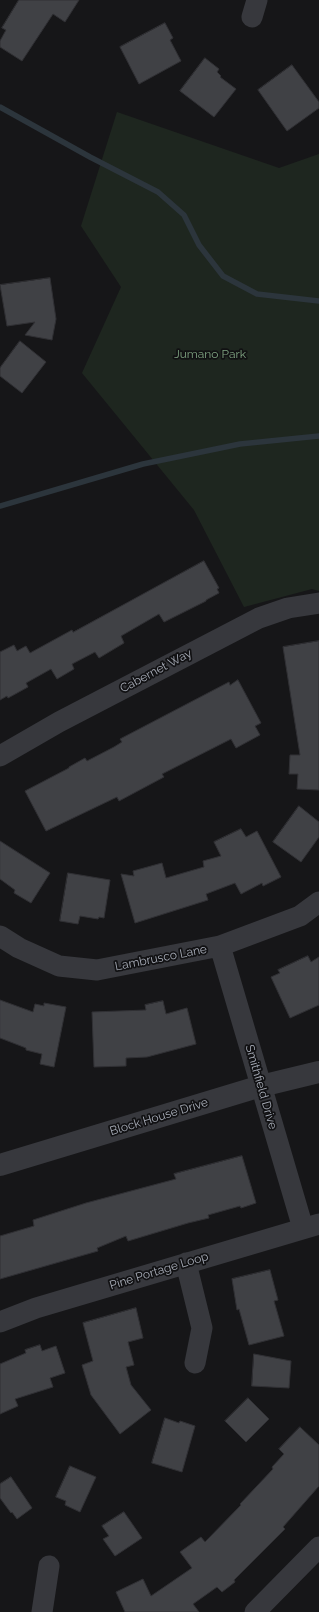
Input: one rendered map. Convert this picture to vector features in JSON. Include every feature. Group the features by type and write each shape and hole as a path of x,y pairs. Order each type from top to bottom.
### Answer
{"street":[{"name":"Cabernet Way","path":"0,756 66,718 259,618 288,608 319,603"},
{"name":"Lambrusco Lane","path":"0,936 18,948 59,966 97,970 220,946 300,916 319,902"},
{"name":"Smithfield Drive","path":"220,946 261,1086 311,1226"},
{"name":"Block House Drive","path":"0,1165 261,1086 319,1072"},
{"name":"Pine Portage Loop","path":"0,1322 36,1308 311,1226"},
{"path":"186,1264 202,1328 195,1362"},
{"path":"255,1612 319,1547"},
{"path":"42,1612 49,1566"}],"green space":[{"name":"Jumano Park","path":"117,112 279,168 319,154 319,591 312,589 244,607 194,510 82,373 121,287 81,226"}],"building":[{"path":"19,0 79,0 65,22 53,14 22,61 0,47 0,41 6,30 2,28"},
{"path":"165,23 173,38 170,40 181,61 139,84 120,47"},
{"path":"205,58 219,69 217,72 221,76 220,77 236,89 214,117 180,91"},
{"path":"292,65 319,102 319,108 287,131 258,90"},
{"path":"50,278 56,319 52,340 25,335 35,322 7,326 0,285"},
{"path":"20,341 46,362 22,393 0,376 0,368"},
{"path":"204,561 219,588 217,589 219,593 164,622 159,614 121,636 124,643 99,658 95,652 72,664 74,669 57,679 51,669 26,683 28,687 8,698 7,696 0,700 0,652 14,645 17,651 26,646 30,653 72,630 73,632"},
{"path":"319,641 319,790 297,789 298,774 289,774 290,755 300,755 283,647"},
{"path":"238,680 261,723 255,726 260,735 236,748 231,739 162,774 164,777 119,801 117,797 46,831 25,791 85,758 87,761 114,747 122,742 120,739 229,682 230,685"},
{"path":"299,806 319,822 319,837 301,862 273,842"},
{"path":"241,829 246,837 257,831 281,877 263,886 262,883 241,894 235,883 206,894 208,900 135,923 121,874 134,876 133,871 162,863 166,878 204,867 203,861 221,856 214,842"},
{"path":"0,841 50,873 31,903 14,893 15,890 0,879"},
{"path":"68,873 110,880 104,918 99,917 98,919 80,916 78,924 60,921"},
{"path":"308,956 311,962 319,957 319,1005 290,1018 271,977 280,973 278,970"},
{"path":"0,1000 33,1012 35,1004 44,1006 44,1003 66,1007 54,1067 40,1064 42,1054 26,1050 26,1048 0,1038"},
{"path":"163,1001 166,1014 187,1008 196,1044 147,1057 126,1058 126,1066 94,1067 92,1012 146,1010 145,1005"},
{"path":"242,1156 256,1203 241,1208 240,1206 208,1215 209,1218 128,1241 126,1236 97,1248 98,1251 0,1279 0,1236 34,1226 33,1220 86,1203 176,1179 174,1174"},
{"path":"270,1270 278,1300 274,1301 284,1336 249,1345 239,1309 237,1310 232,1279"},
{"path":"136,1308 143,1338 128,1342 134,1365 126,1367 131,1385 151,1410 120,1434 91,1395 82,1365 93,1361 83,1323"},
{"path":"40,1345 42,1351 56,1346 65,1373 50,1378 53,1387 15,1399 18,1406 0,1414 0,1364 26,1353 25,1350"},
{"path":"254,1354 291,1361 289,1388 252,1386"},
{"path":"248,1398 269,1419 246,1442 225,1421"},
{"path":"165,1418 179,1423 180,1421 195,1426 182,1472 152,1463"},
{"path":"300,1427 319,1445 319,1486 283,1527 285,1529 234,1580 235,1582 222,1592 217,1587 193,1604 199,1612 125,1612 116,1592 143,1579 151,1596 192,1568 180,1552 201,1537 205,1542 241,1505 240,1504 273,1469 272,1467 284,1454 279,1449"},
{"path":"70,1466 96,1477 80,1512 65,1505 66,1501 56,1497"},
{"path":"11,1477 32,1508 17,1519 0,1498 0,1484"},
{"path":"124,1512 142,1538 115,1556 103,1539 109,1536 102,1526"}],"waterway":[{"path":"0,107 90,157 158,192 184,215 199,245 223,276 257,294 319,301"},
{"path":"0,506 143,464 240,444 319,436"}]}
